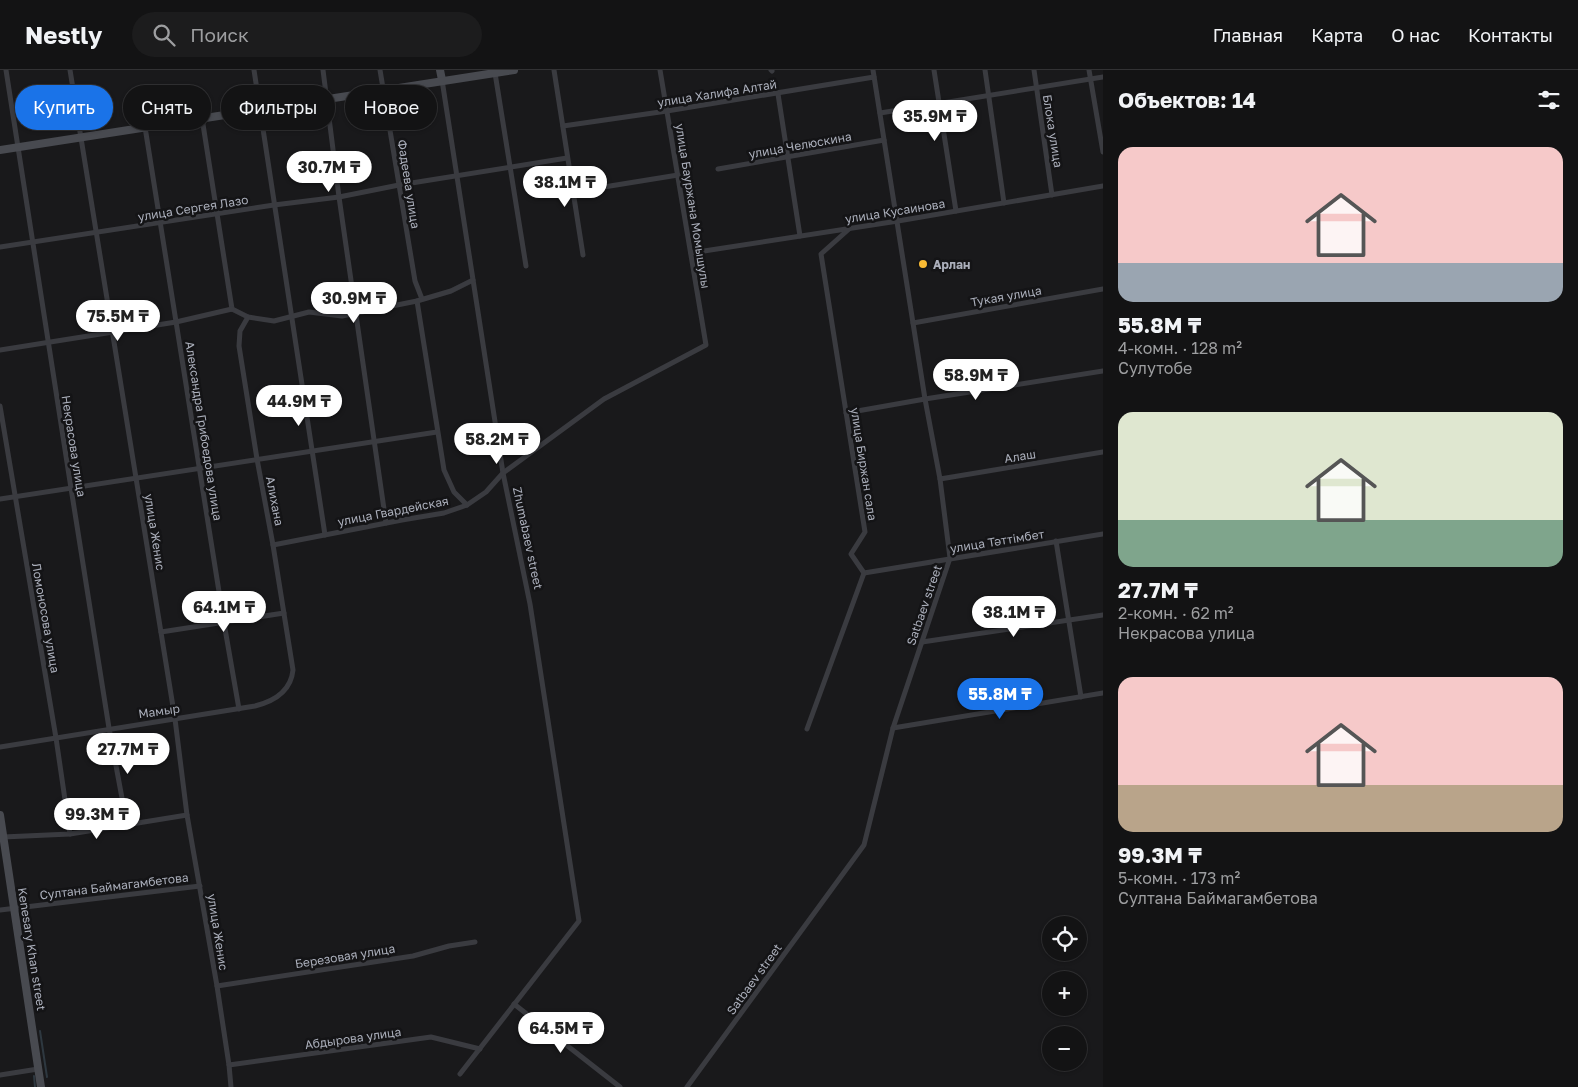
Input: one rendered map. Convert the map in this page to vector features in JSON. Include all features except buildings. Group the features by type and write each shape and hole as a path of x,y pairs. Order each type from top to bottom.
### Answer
{"street":[{"name":"Некрасова улица","path":"6,70 109,728 127,825"},
{"name":"улица Женис","path":"70,70 175,719 188,816 229,1065 230,1087"},
{"path":"254,70 256,85"},
{"path":"323,70 325,85"},
{"name":"Фадеева улица","path":"380,70 382,85"},
{"name":"Zhumabaev street","path":"440,70 503,473 530,604 579,921 514,1004"},
{"path":"409,85 514,70"},
{"path":"554,70 583,255"},
{"name":"улица Бауржана Момышулы","path":"660,70 706,345"},
{"name":"Satbaev street","path":"687,1087 864,845 893,728 950,558 940,479 925,399 873,70"},
{"path":"934,70 956,211"},
{"path":"985,70 1004,203"},
{"name":"Блока улица","path":"1034,70 1052,195"},
{"path":"1089,70 1103,152"},
{"path":"495,73 526,266"},
{"name":"улица Халифа Алтай","path":"562,126 778,94 874,77"},
{"path":"880,113 1103,77"},
{"path":"778,94 800,236"},
{"path":"0,150 124,130"},
{"name":"Александра Грибоедова улица","path":"146,130 239,709"},
{"path":"204,130 232,309"},
{"path":"263,130 290,317 313,450 325,535"},
{"path":"331,130 386,523"},
{"name":"Фадеева улица","path":"390,130 419,300 438,432 447,476 454,492 467,504"},
{"name":"улица Челюскина","path":"718,169 884,140"},
{"name":"улица Сергея Лазо","path":"0,247 274,205 339,197 457,175 567,158"},
{"path":"573,192 678,175"},
{"name":"улица Кусаинова","path":"691,253 849,229 1103,186"},
{"name":"улица Биржан сала","path":"849,229 821,254 865,532 851,554 864,572"},
{"path":"0,350 176,322 232,309 248,317 274,321 309,312 342,316 357,314 451,291 473,280"},
{"name":"Тукая улица","path":"913,323 1103,289"},
{"name":"Алихана","path":"248,317 240,331 239,346 256,459 273,545 293,670 290,684 286,688"},
{"name":"улица Гвардейская","path":"273,545 444,513 467,504 486,492 503,473 604,398 706,345"},
{"path":"846,413 1103,371"},
{"name":"Ломоносова улица","path":"0,406 56,738 70,834"},
{"path":"0,499 199,467 438,432"},
{"name":"Алаш","path":"940,479 1103,452"},
{"name":"улица Тәттімбет","path":"864,572 1103,534"},
{"path":"1056,542 1081,697"},
{"path":"807,730 864,572"},
{"path":"161,632 284,613"},
{"path":"922,642 1103,615"},
{"name":"Мамыр","path":"0,747 109,728 239,709 268,703 286,688"},
{"path":"893,728 1103,693"},
{"name":"Kenesary Khan street","path":"0,815 3,837 2,847 14,908 41,1087"},
{"path":"3,837 70,834 188,816"},
{"name":"Султана Баймагамбетова","path":"0,910 200,886"},
{"name":"Березовая улица","path":"217,986 413,956 449,946 475,942"},
{"path":"460,1074 514,1004 620,1087"},
{"name":"Абдырова улица","path":"229,1065 431,1037 480,1049"},
{"path":"0,1075 38,1069"}],"waterway":[{"path":"40,1031 47,1077"},
{"path":"34,1076 35,1087"}],"place":[{"name":"Арлан","path":"923,264"}]}
